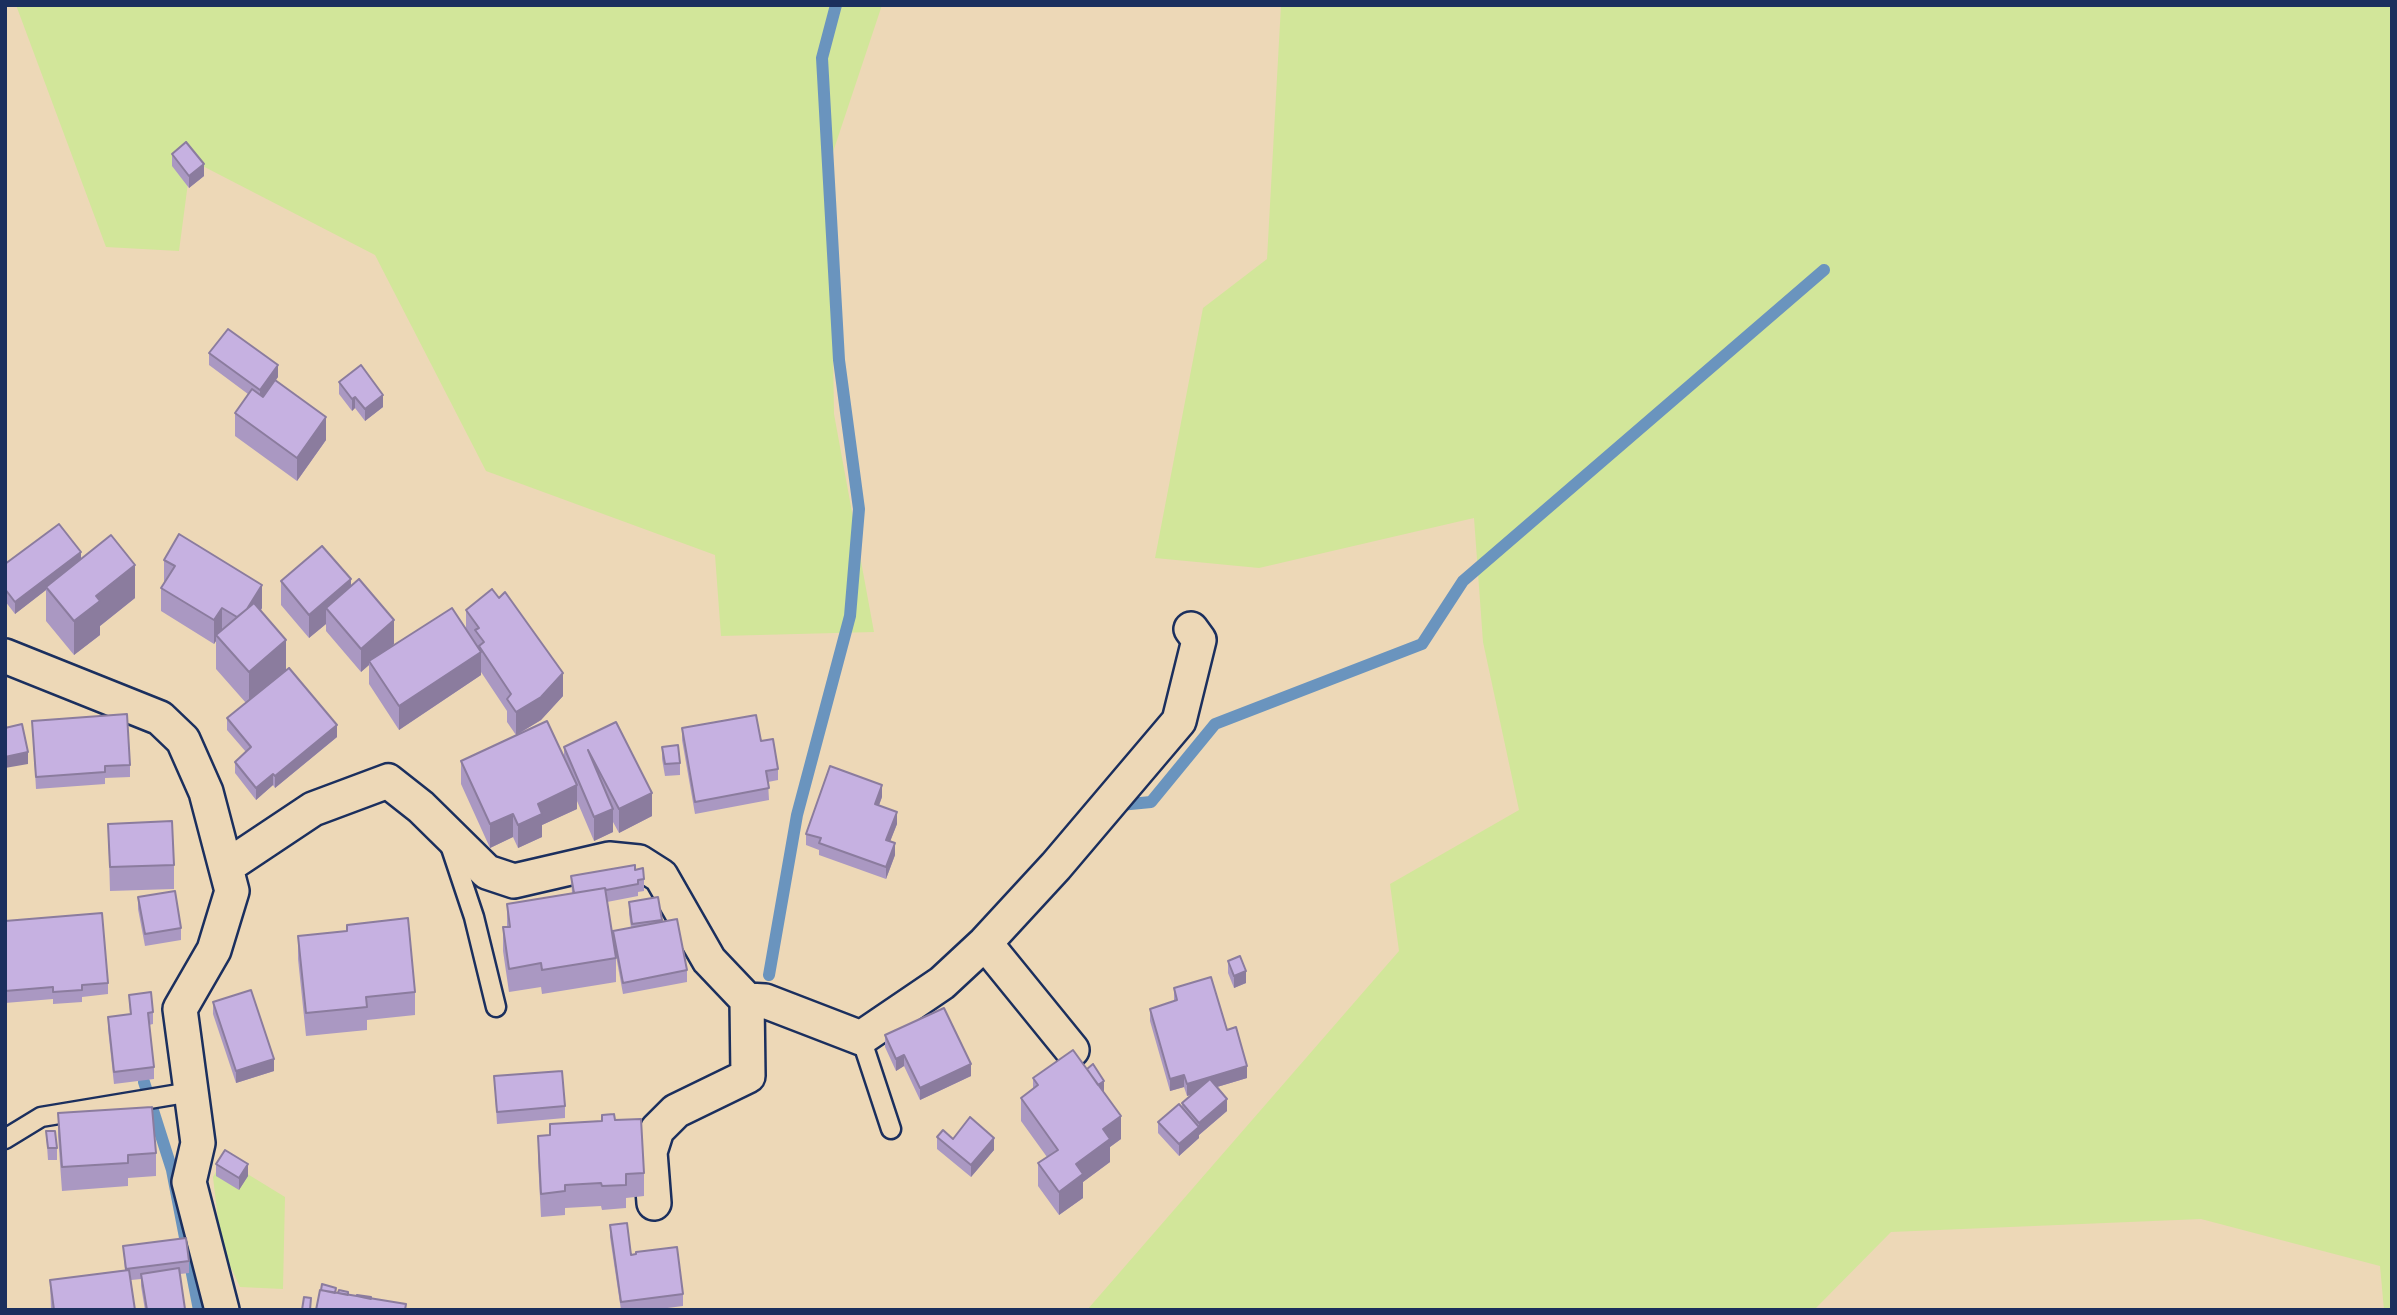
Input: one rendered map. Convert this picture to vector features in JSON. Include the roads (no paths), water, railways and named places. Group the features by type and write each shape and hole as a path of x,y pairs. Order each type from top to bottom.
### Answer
{"street":[{"path":"226,867 313,809 388,781 421,807 487,872 514,881 609,859 639,862 661,876 709,960 747,1000 765,1002 861,1038 942,983 985,943 1056,866 1178,721 1201,637"},
{"path":"5,656 160,718 183,740 206,792 232,891 214,950 180,1009 185,1093 198,1143 189,1181 222,1310"},
{"path":"985,943 1072,1050"},
{"path":"654,1203 650,1152 657,1130 676,1111 748,1076 747,1000"}],"lane":[{"path":"445,831 474,917 496,1007"},
{"path":"861,1038 891,1129"},
{"path":"5,1139 41,1117 185,1093"}],"waterway":[{"path":"769,975 797,815 850,616 859,509 839,360 822,58 836,5"},
{"path":"1116,810 1120,805 1151,802 1215,724 1422,644 1463,581 1824,270"},
{"path":"144,1082 172,1170 199,1310"}]}
